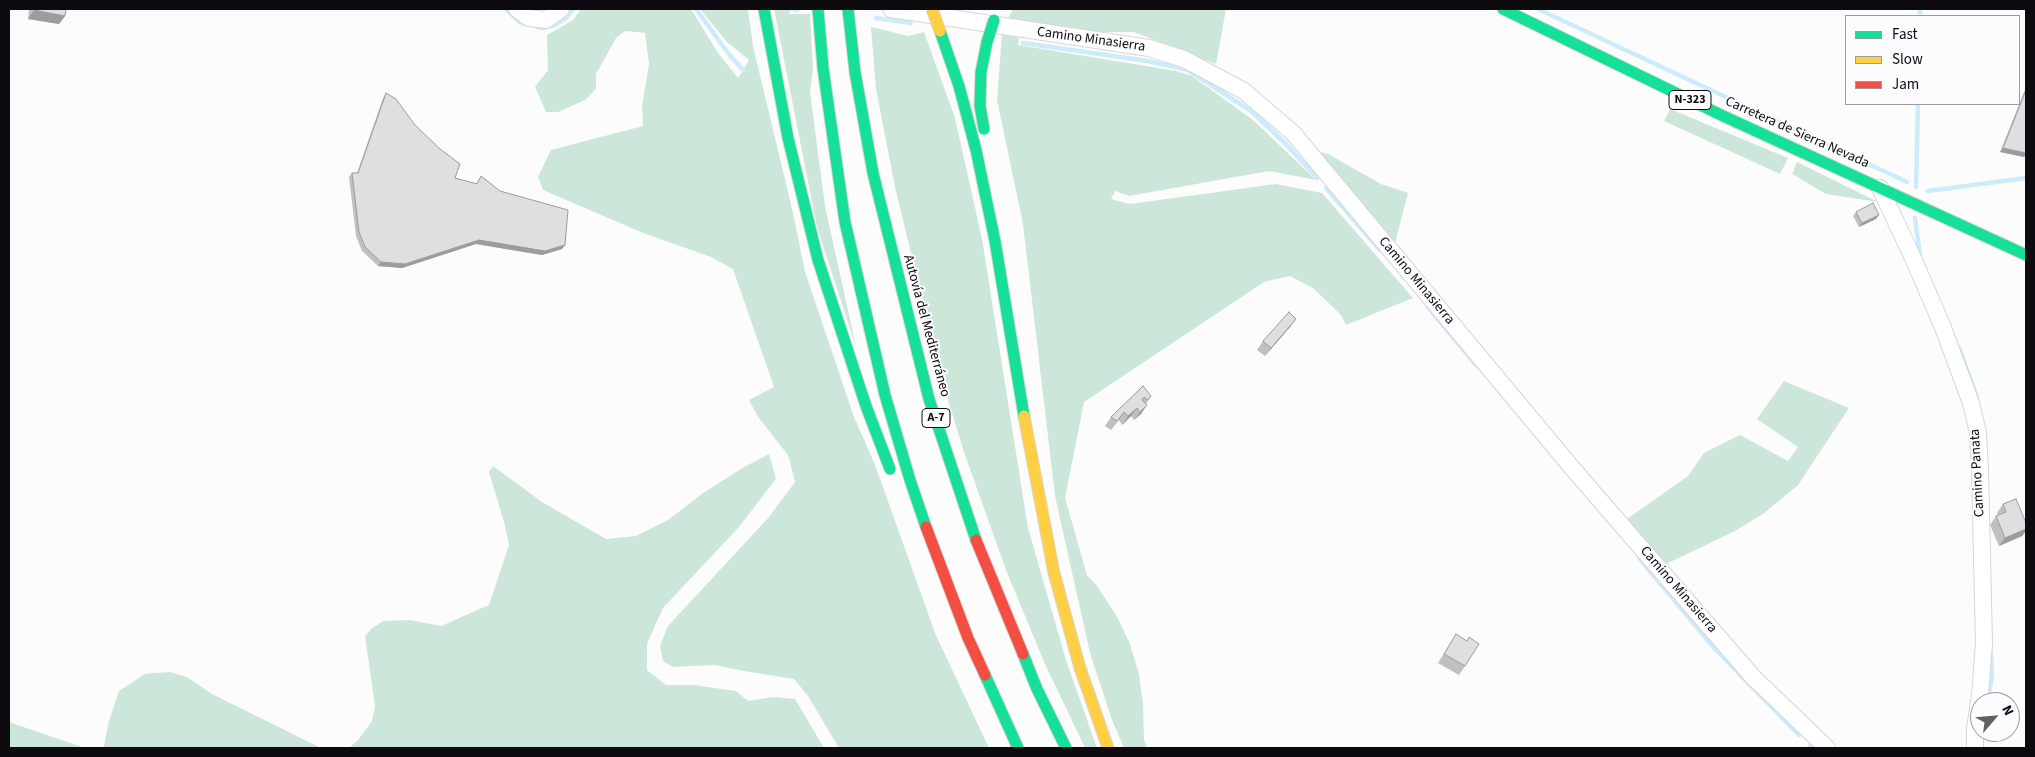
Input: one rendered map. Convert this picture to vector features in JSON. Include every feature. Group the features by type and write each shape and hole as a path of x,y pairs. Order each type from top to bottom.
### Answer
{"highway":[{"path":"764,9 788,138 818,260 866,406 893,479"},
{"path":"818,9 823,68 845,222 885,395 910,480 940,566 968,638 1018,748"},
{"name":"Autovía del Mediterráneo","path":"848,9 855,72 873,173 930,399 982,554 1034,680 1066,748"},
{"path":"932,9 959,86 972,132 994,232 1030,453 1054,573 1080,668 1108,748"},
{"path":"994,232 996,194 980,106 981,72 987,42 994,20 1001,9"},
{"name":"Carretera de Sierra Nevada","path":"1503,9 1721,115 2026,255"},
{"path":"937,588 968,638"}],"street":[{"path":"517,9 529,18 546,20 562,9"},
{"name":"Camino Minasierra","path":"891,9 1149,48 1184,59 1244,91 1293,133 1611,514 1753,677 1827,748"},
{"name":"Camino Panata","path":"1878,186 1913,258 1942,325 1971,403 1978,433 1984,644 1975,729 1975,748"}],"green space":[{"path":"581,9 691,9 718,53 738,78 749,60 727,42 700,9 748,9 753,46 793,213 805,272 854,417 875,465 935,633 989,748 839,748 808,696 794,679 715,665 673,667 663,661 660,646 668,626 769,517 795,482 788,455 758,417 749,400 774,387 733,269 711,257 643,233 543,190 538,177 551,150 643,126 642,106 649,64 645,33 625,31 616,38 596,74 596,89 585,100 558,112 546,112 535,87 548,70 547,35 573,20"},
{"path":"774,9 789,9 790,14 810,14 813,68 810,92 825,206 856,347 817,227"},
{"path":"1013,9 1226,9 1216,64 1134,32 1089,32 1006,22"},
{"path":"871,27 909,36 924,32 955,118 982,239 1028,528 1066,660 1097,748 1085,748 1045,664 1006,570 965,455 942,381 895,187 876,89"},
{"path":"1002,34 1019,38 1018,45 1176,71 1192,76 1253,120 1316,180 1269,171 1129,196 1115,191 1111,199 1130,204 1276,184 1322,193 1413,298 1346,325 1341,315 1313,288 1290,276 1264,282 1084,402 1065,498 1087,575 1097,586 1116,615 1130,644 1139,674 1143,704 1144,740 1147,748 1124,748 1112,720 1090,653 1055,496 1023,224 997,100"},
{"path":"1670,109 1788,158 1780,174 1664,121"},
{"path":"1320,152 1328,154 1381,184 1408,193 1395,243"},
{"path":"1797,162 1878,202 1826,194 1792,174"},
{"path":"1784,381 1849,408 1798,485 1763,514 1733,532 1664,565 1627,519 1688,476 1704,453 1740,435 1788,461 1798,447 1757,419"},
{"path":"769,454 776,479 738,528 663,608 647,644 647,670 666,685 694,685 736,691 748,701 773,697 795,699 824,748 349,748 358,740 372,721 375,706 365,636 371,629 383,621 410,620 441,626 489,605 509,545 489,472 493,466 542,502 606,539 636,536 668,520 703,493 744,467"},
{"path":"170,672 187,677 212,694 321,748 101,748 104,746 109,721 119,691 145,674"},
{"path":"9,722 85,748 9,748"}],"building":[{"path":"34,9 66,9 65,16"},
{"path":"2026,90 2026,153 2003,148"},
{"path":"386,93 396,99 415,125 440,149 460,164 455,178 477,184 481,176 500,191 568,210 565,245 545,251 479,240 405,264 381,262 365,247 359,232 352,173 358,173"},
{"path":"1873,203 1879,215 1862,223 1856,212"},
{"path":"1289,312 1296,319 1271,348 1263,341"},
{"path":"1143,386 1151,396 1148,400 1144,397 1142,400 1147,405 1140,412 1137,408 1128,416 1124,412 1117,421 1111,417"},
{"path":"2016,499 2026,523 2026,529 2005,538 1996,516 2006,512 2003,504"},
{"path":"1456,634 1467,641 1469,637 1479,644 1465,666 1444,654"}],"waterway":[{"path":"506,9 521,23 527,24"},
{"path":"537,27 542,28 555,25 566,18 573,9"},
{"path":"696,9 728,53 743,70"},
{"path":"791,9 797,10"},
{"path":"1538,9 1907,182"},
{"path":"1920,9 1920,15"},
{"path":"876,18 911,23"},
{"path":"1023,43 1148,61 1188,70 1251,111 1286,144 1317,178"},
{"path":"1916,187 1918,105"},
{"path":"1928,191 2026,178"},
{"path":"1326,188 1380,250"},
{"path":"1915,218 1920,256"},
{"path":"1428,307 1476,365"},
{"path":"1959,348 1977,397"},
{"path":"1639,558 1715,649 1799,735"},
{"path":"1989,692 1992,677 1991,654"}],"traffic: fast":[{"path":"764,9 788,138 818,260 866,406 890,469"},
{"path":"818,9 823,68 845,222 885,395 926,527"},
{"path":"848,9 855,72 873,173 929,399 976,540"},
{"path":"1503,9 1721,115 2026,255"},
{"path":"987,42 994,20"},
{"path":"940,31 959,86 976,150 995,241 1024,416"},
{"path":"984,129 980,106 981,72 987,42"},
{"path":"1023,654 1037,689 1066,748"},
{"path":"985,675 1018,748"}],"traffic: slow":[{"path":"932,9 940,31"},
{"path":"1024,416 1054,573 1080,668 1108,748"}],"traffic: jam":[{"path":"926,527 968,638 985,675"},
{"path":"976,540 1023,654"}]}
